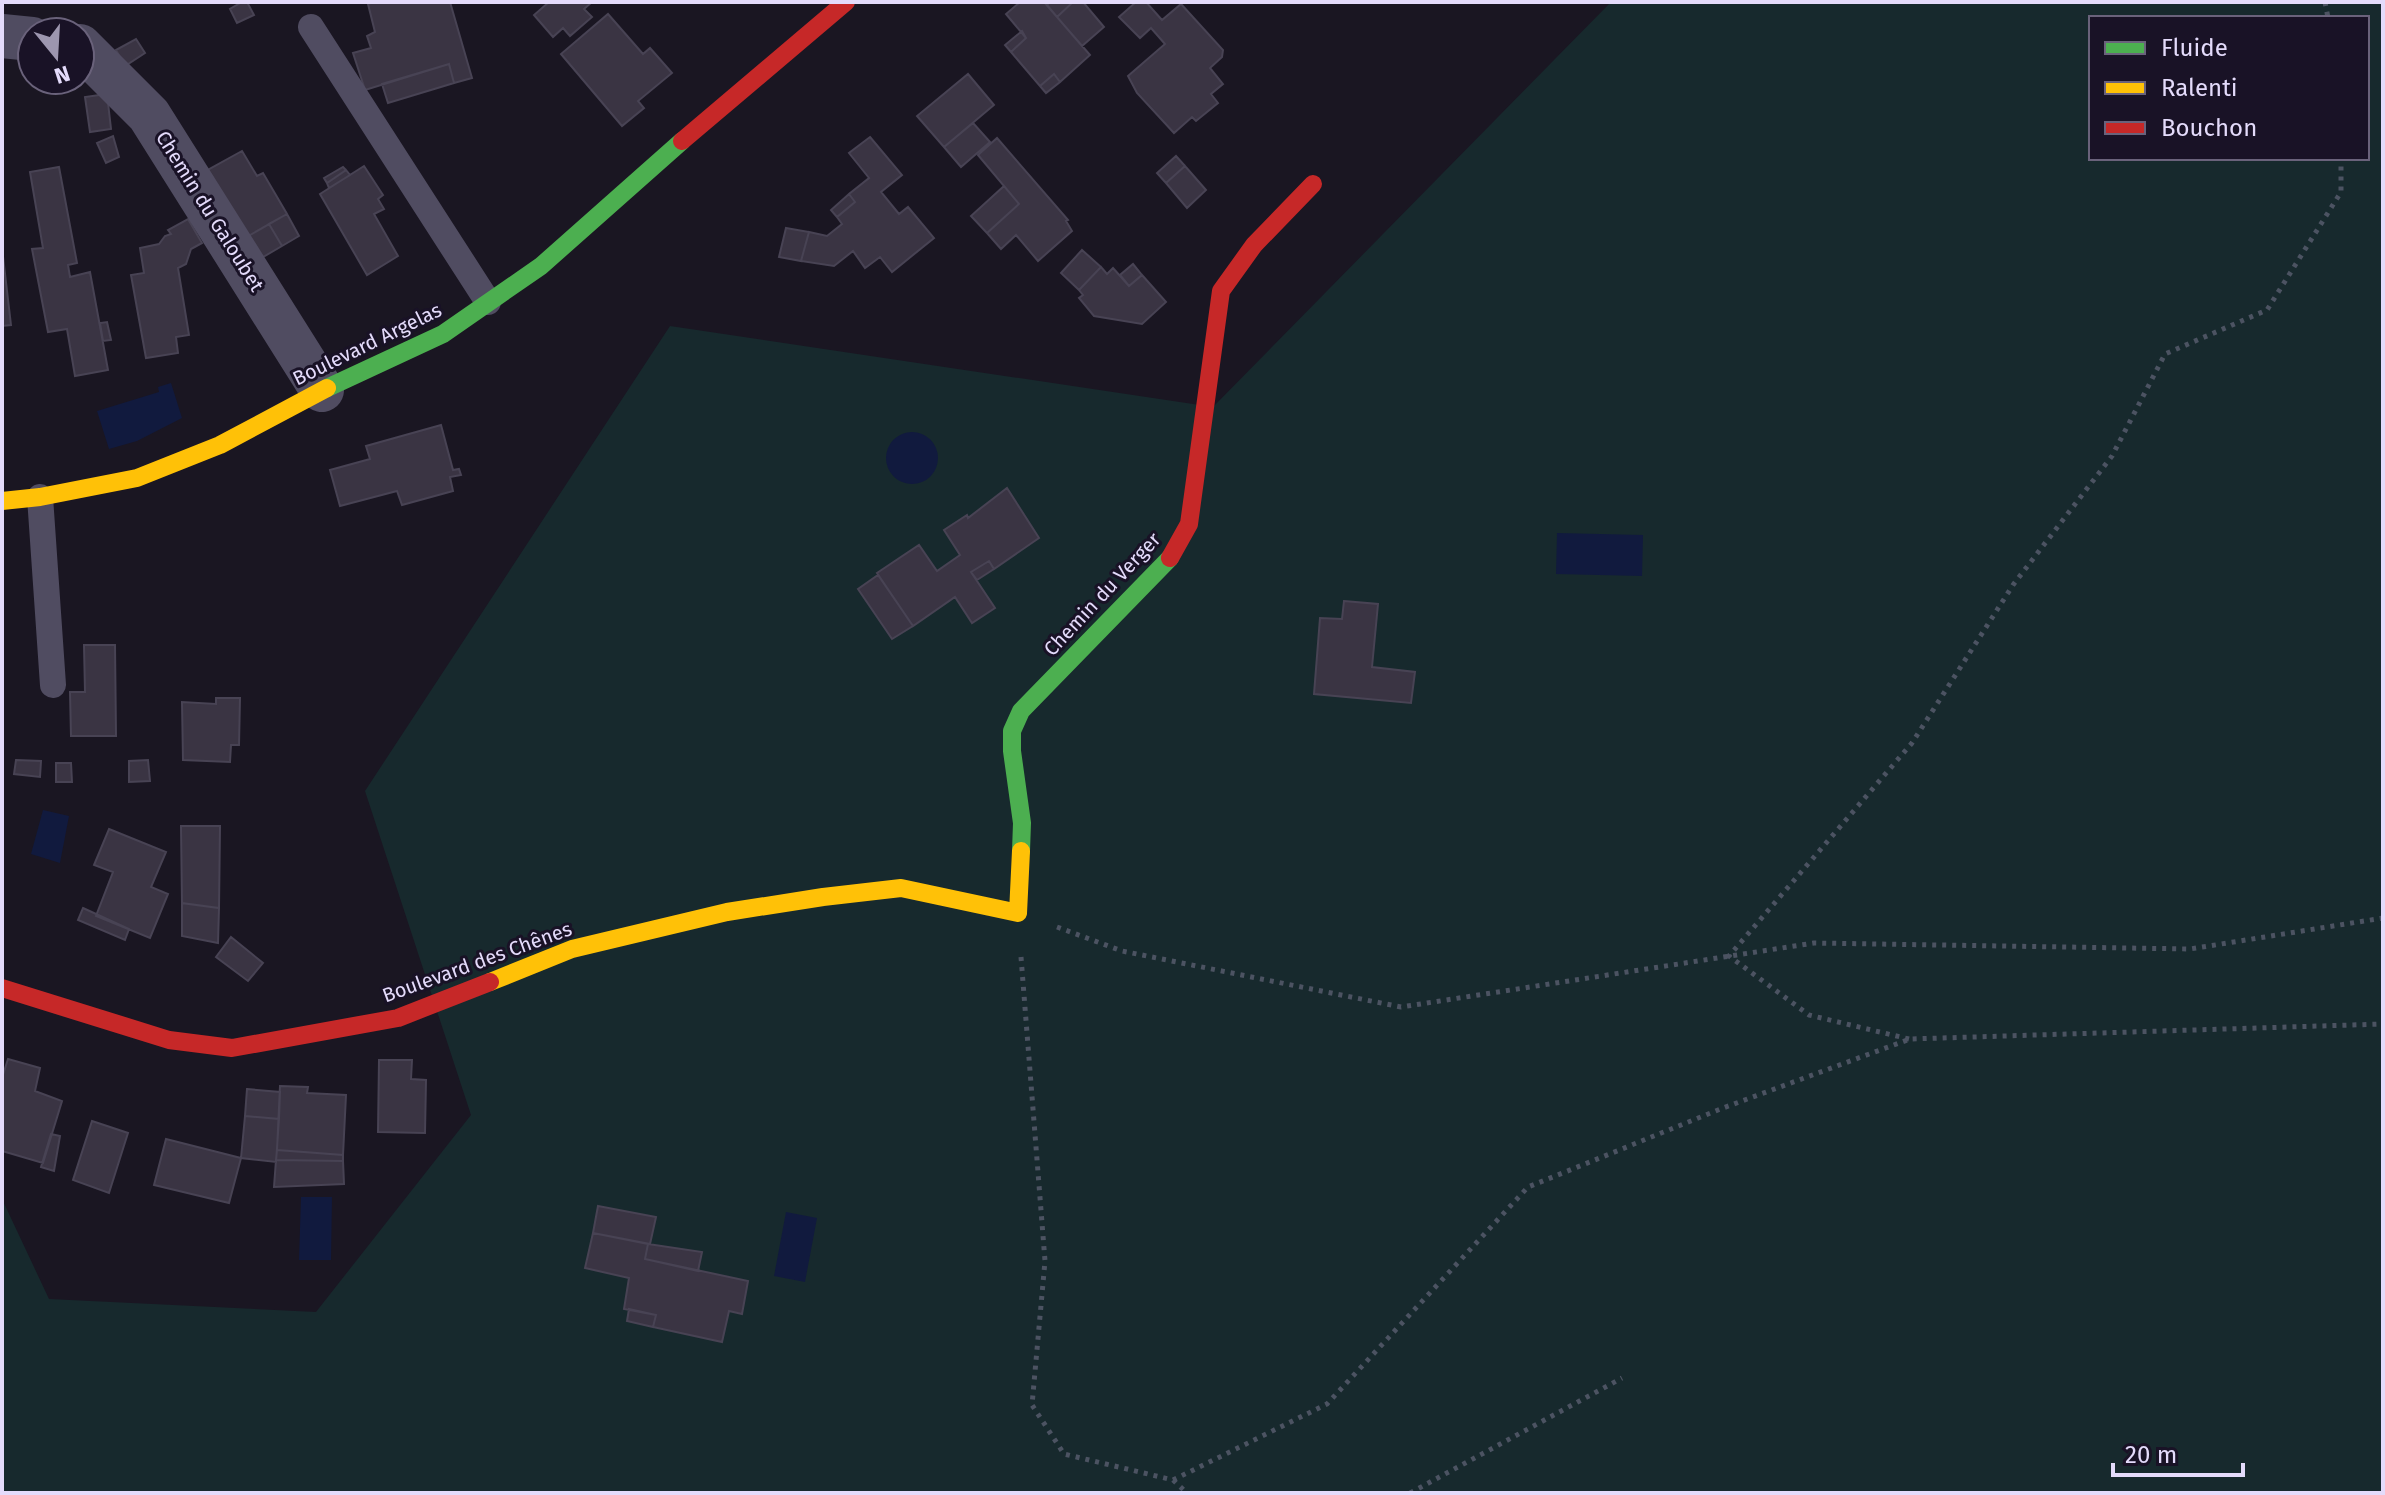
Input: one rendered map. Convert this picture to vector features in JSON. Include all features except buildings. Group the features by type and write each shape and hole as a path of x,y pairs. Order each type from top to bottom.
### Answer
{"street":[{"name":"Boulevard Argelas","path":"2,501 40,497 137,478 220,445 322,390 443,334 541,266 727,101 846,2"},
{"name":"Chemin du Galoubet","path":"96,62 149,115 322,390"},
{"name":"Chemin du Verger","path":"1018,913 1022,823 1012,731 1021,711 1174,554 1189,524 1196,487 1221,291 1254,245 1313,184"},
{"name":"Boulevard des Chênes","path":"2,988 169,1040 232,1048 398,1018 572,949 727,912 901,888 1018,913"}],"lane":[{"path":"311,27 488,302"},
{"path":"40,497 53,685"}],"path":[{"path":"1729,956 1912,743 2013,585 2112,456 2165,354 2267,310 2341,192 2341,160"},
{"path":"1187,1493 1173,1480 1064,1454 1032,1405 1045,1261 1018,913 1122,951 1401,1007 1814,943 2190,949 2383,918"},
{"path":"1729,956 1809,1015 1910,1039 2383,1024"},
{"path":"1173,1480 1327,1404 1528,1187 1723,1108 1910,1039"},
{"path":"1410,1493 1622,1378"}],"shaded area":[{"path":"1611,2 2383,2 2383,1493 2,1493 2,1199 49,1299 316,1312 471,1115 365,791 670,326 1213,407"}],"water":[{"path":"171,383 182,418 137,441 109,449 97,411 159,392 158,387"},
{"path":"912,432 930,440 938,458 930,476 912,484 894,476 886,458 894,440"},
{"path":"1557,533 1643,535 1642,576 1556,574"},
{"path":"43,810 69,816 60,863 31,854"},
{"path":"301,1197 332,1197 331,1260 299,1260"},
{"path":"786,1212 817,1218 805,1282 774,1276"}],"traffic: fast":[{"path":"327,388 443,334 541,266 682,141"},
{"path":"1021,851 1022,823 1012,751 1012,731 1021,711 1170,558"}],"traffic: slow":[{"path":"2,501 40,497 137,478 220,445 327,388"},
{"path":"490,982 572,949 727,912 823,897 901,888 1018,913 1021,851"}],"traffic: jam":[{"path":"682,141 846,2"},
{"path":"1170,558 1189,524 1221,291 1254,245 1313,184"},
{"path":"2,988 169,1040 232,1048 398,1018 490,982"}]}
